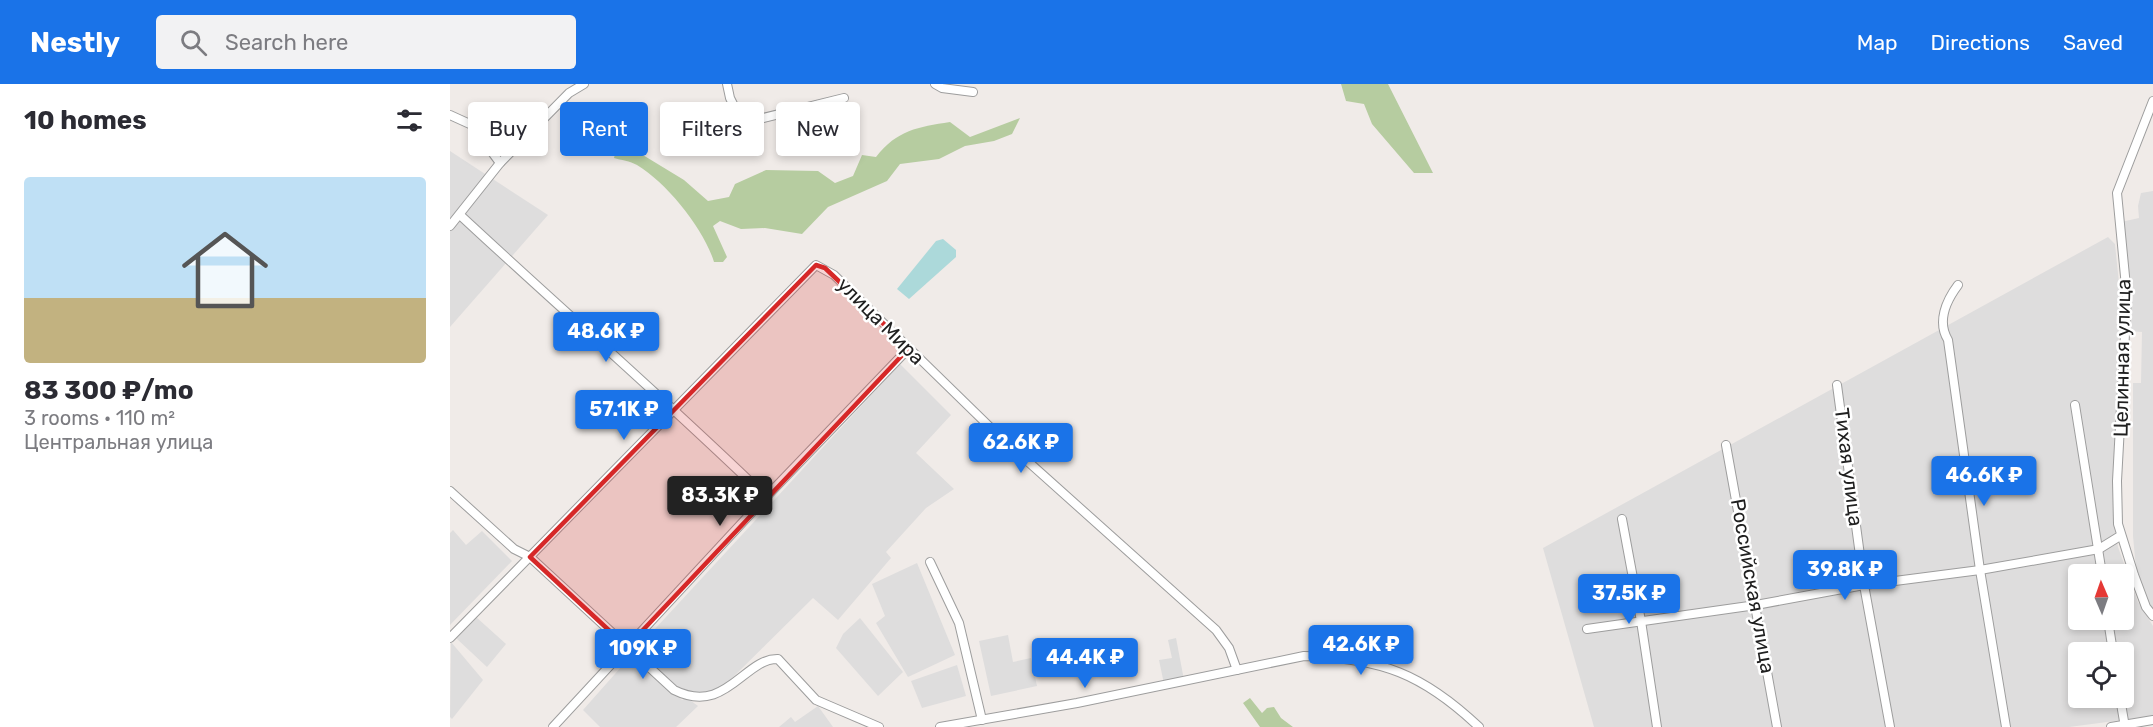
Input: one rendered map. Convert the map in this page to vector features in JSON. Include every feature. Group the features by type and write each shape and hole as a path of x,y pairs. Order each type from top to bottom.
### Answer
{"street":[{"path":"450,226 500,163 568,93 584,84"},
{"path":"727,84 730,99 740,118 755,120 844,98"},
{"path":"935,84 942,88 973,92"},
{"name":"Целинная улица","path":"2153,101 2116,194 2127,297 2117,480 2120,537 2146,607 2153,616"},
{"path":"450,115 472,125 500,163"},
{"path":"460,215 673,408 766,497"},
{"name":"улица Мира","path":"450,638 673,408 816,265 834,275 1043,476 1216,630 1229,648 1235,671"},
{"path":"1958,285 1943,314 1942,327 1948,340 1980,570 2006,727"},
{"path":"553,727 766,497 909,348"},
{"name":"Тихая улица","path":"1838,385 1864,585 1890,727"},
{"path":"2075,405 2101,564"},
{"name":"Российская улица","path":"1726,445 1777,727"},
{"path":"450,490 514,549 530,557 674,690 691,695 712,695 724,690 754,669 778,659 816,700 879,727"},
{"path":"1622,519 1641,621 1657,727"},
{"path":"1587,629 1756,605 1864,585 1980,570 2099,549 2120,537"},
{"path":"930,562 959,623 982,720"},
{"path":"940,727 1304,656 1386,668 1406,674 1436,690 1479,727"},
{"path":"2121,708 2124,726"},
{"path":"2111,727 2153,720"}],"highlighted area":[{"path":"816,265 825,268 909,348 627,647 530,557"}],"shaded area":[{"path":"450,151 548,215 450,327"},
{"path":"2153,191 2153,614 2134,570 2136,569 2133,536 2133,383 2141,383 2142,332 2131,331 2129,280 2121,222 2139,218 2138,206 2141,193"},
{"path":"2108,237 2115,244 2120,293 2113,521 2124,564 2068,564 2068,630 2134,630 2134,591 2153,626 2153,716 2069,727 1594,727 1543,548"},
{"path":"900,364 951,415 916,453 954,489 926,508 886,552 891,558 838,620 813,598 722,688 708,693 695,693 676,686 639,652 643,647 641,644"},
{"path":"453,530 466,545 482,531 512,561 450,625 450,533"},
{"path":"917,563 955,655 908,677 876,623 885,616 872,584"},
{"path":"476,617 506,644 487,667 456,638"},
{"path":"860,618 903,672 878,696 836,648 843,634"},
{"path":"1008,635 1013,662 1031,658 1037,686 991,696 979,641"},
{"path":"1176,638 1184,680 1164,684 1159,660 1172,658 1168,640"},
{"path":"451,642 483,680 452,719 450,717"},
{"path":"630,657 682,700 687,698 698,706 676,727 600,727 583,710"},
{"path":"957,665 966,696 922,708 911,681"},
{"path":"818,706 833,727 779,727 791,717 795,722"}],"green space":[{"path":"1341,84 1388,84 1433,173 1414,173 1372,124 1364,104 1346,101"},
{"path":"1020,118 1012,134 994,141 965,146 939,159 900,164 887,181 828,207 802,234 765,228 741,229 720,221 713,226 727,257 723,262 714,262 702,235 683,208 660,183 637,165 614,158 614,156 645,156 684,180 708,201 729,197 735,184 766,170 818,171 835,183 853,176 862,155 876,157 900,135 918,128 950,122 970,137"},
{"path":"1250,698 1262,713 1267,708 1274,707 1281,718 1293,727 1260,727 1243,703"}],"water":[{"path":"943,239 956,250 956,257 909,299 897,289 936,241"}]}
